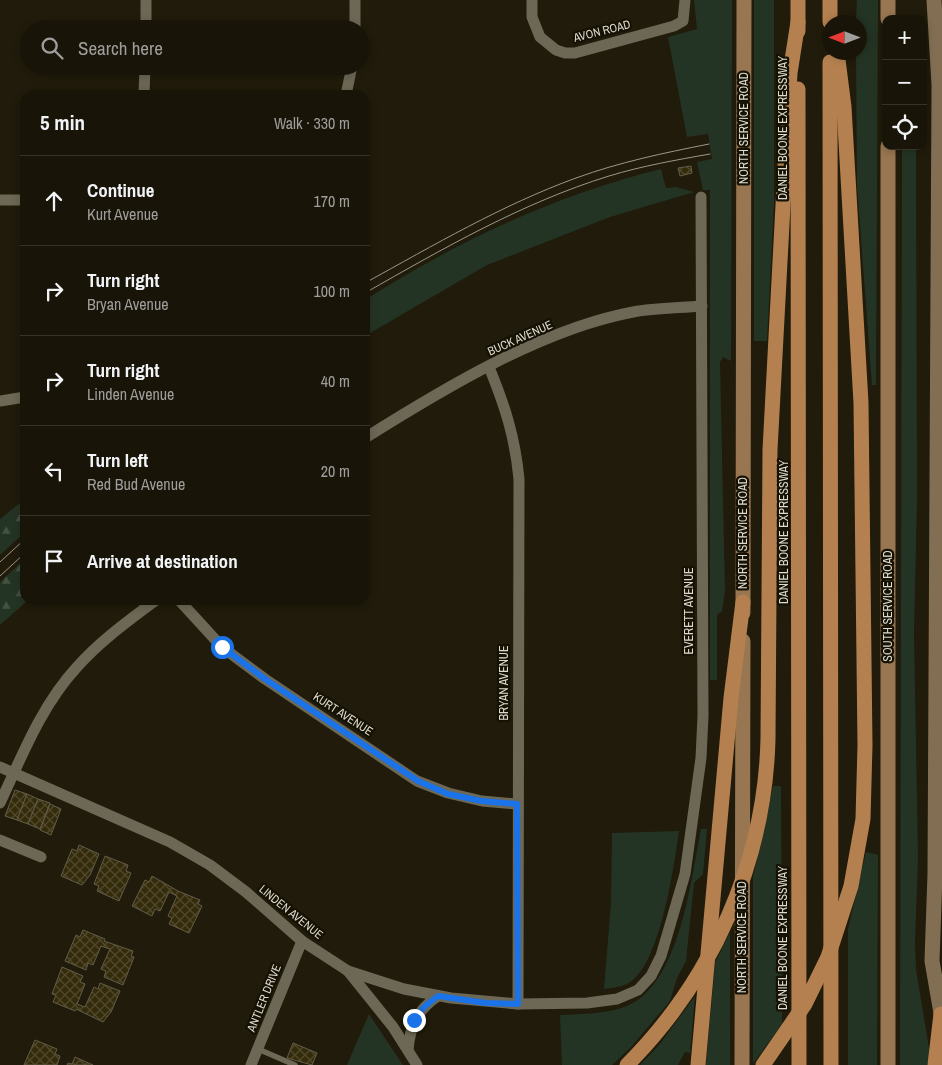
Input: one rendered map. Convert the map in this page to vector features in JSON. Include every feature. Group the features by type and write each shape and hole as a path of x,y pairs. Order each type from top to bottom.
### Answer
{"highway":[{"name":"DANIEL BOONE EXPRESSWAY","path":"798,0 799,1065"},
{"path":"830,0 831,15"},
{"path":"627,1065 678,1006 707,960 737,896 753,845 766,781 770,450 790,73 798,22"},
{"path":"830,60 831,1065"},
{"path":"764,1065 805,1004 828,957 845,911 860,840 865,786 861,411 844,107 838,60"},
{"path":"698,1065 731,698 744,602"},
{"path":"935,1065 941,1017"}],"main road":[{"name":"NORTH SERVICE ROAD","path":"742,1065 744,0"},
{"path":"888,0 888,15"},
{"path":"934,0 941,85"},
{"path":"941,1017 932,961 939,816 942,46"},
{"name":"SOUTH SERVICE ROAD","path":"888,150 888,1065"},
{"path":"935,874 942,900"}],"street":[{"path":"146,0 146,20"},
{"path":"355,0 355,20"},
{"name":"AVON ROAD","path":"532,0 532,17 540,37 556,50 566,52 584,51 674,26 683,21 685,0"},
{"path":"144,90 145,75"},
{"path":"348,89 350,75"},
{"name":"EVERETT AVENUE","path":"616,999 638,990 651,976 661,956 685,874 701,758 703,716 701,197"},
{"path":"0,200 20,200"},
{"name":"BUCK AVENUE","path":"370,435 407,412 539,342 586,325 634,312 702,306"},
{"name":"BRYAN AVENUE","path":"489,367 516,444 519,479 518,1004"},
{"path":"0,401 20,398"},
{"path":"0,803 37,724 57,692 77,667 108,637 150,605"},
{"name":"KURT AVENUE","path":"183,605 222,647 236,658 418,781 448,794 482,801 517,804"},
{"name":"LINDEN AVENUE","path":"0,767 170,842 210,865 246,892 302,941 348,971 404,989 486,1003 587,1003 616,999"},
{"path":"0,840 41,857"},
{"name":"ANTLER DRIVE","path":"251,1065 302,941"},
{"path":"348,971 393,1027 417,1065"},
{"path":"408,1050 414,1020 424,1007 438,996"}],"lane":[{"path":"258,1049 295,1065"}],"green space":[{"path":"694,0 732,0 731,361 723,357 720,362 725,591 722,611 717,615 717,680 710,680 710,190 703,190 697,162 712,159 708,134 687,137 668,37 697,29"},
{"path":"754,0 774,0 774,203 767,341 754,341"},
{"path":"857,0 878,0 876,385 872,385 857,185 856,60 867,60 867,15 856,15"},
{"path":"902,150 916,150 917,499 914,634 918,858 915,942 916,970 930,1054 927,1065 900,1065"},
{"path":"661,169 666,188 676,187 694,192 610,217 487,265 370,333 370,297 399,279 507,222 583,192"},
{"path":"20,503 20,537 0,555 0,519"},
{"path":"20,564 20,605 22,605 0,625 0,582"},
{"path":"773,786 781,786 782,1024 753,1064 753,876"},
{"path":"701,829 707,829 703,874 694,883 686,961 677,978 670,1001 631,1047 612,1065 562,1065 560,1015 603,1012 627,1006 645,994 660,976 671,954 680,928 693,875"},
{"path":"679,831 664,915 648,958 639,974 627,984 604,989 611,903 612,833"},
{"path":"866,852 878,855 877,1065 848,1065 848,929"},
{"path":"730,932 730,1065 706,1065 715,963"},
{"path":"695,996 690,1053 685,1052 678,1065 640,1065 660,1044"},
{"path":"369,1014 403,1065 347,1065"}],"building":[{"path":"691,166 692,173 680,176 678,168"},
{"path":"15,790 27,794 17,820 5,816"},
{"path":"27,794 38,799 28,824 17,820"},
{"path":"38,799 50,803 40,829 28,824"},
{"path":"50,804 61,809 51,835 40,830"},
{"path":"79,845 99,854 90,875 82,885 61,876 72,849 77,851"},
{"path":"105,856 128,865 126,871 131,873 119,901 97,891 99,886 94,884"},
{"path":"152,876 178,891 200,900 198,904 202,906 189,933 169,924 172,918 168,916 177,896 169,892 160,911 155,909 152,916 132,906 145,880 149,882"},
{"path":"83,930 105,939 104,941 133,951 131,956 134,957 123,985 104,977 106,971 101,969 110,949 101,946 93,965 88,963 86,970 65,961 76,935 80,937"},
{"path":"62,967 83,976 80,982 85,984 77,1004 85,1007 94,987 98,989 100,983 120,991 111,1012 103,1022 76,1009 75,1011 53,1002 56,995 52,994"},
{"path":"35,1040 57,1049 55,1054 60,1056 57,1065 24,1065"},
{"path":"293,1043 317,1053 312,1065 287,1058"},
{"path":"75,1057 93,1065 67,1065 68,1063 72,1064"}],"tram line":[{"path":"370,280 495,213 576,178 659,154 709,144"},
{"path":"370,290 454,243 545,199 621,172 710,154"},
{"path":"0,562 20,544"},
{"path":"0,576 20,558"}],"route":[{"path":"222,647 265,679 418,781 448,794 482,801 517,804 518,1004 486,1003 438,996 431,1000 414,1020"}]}
